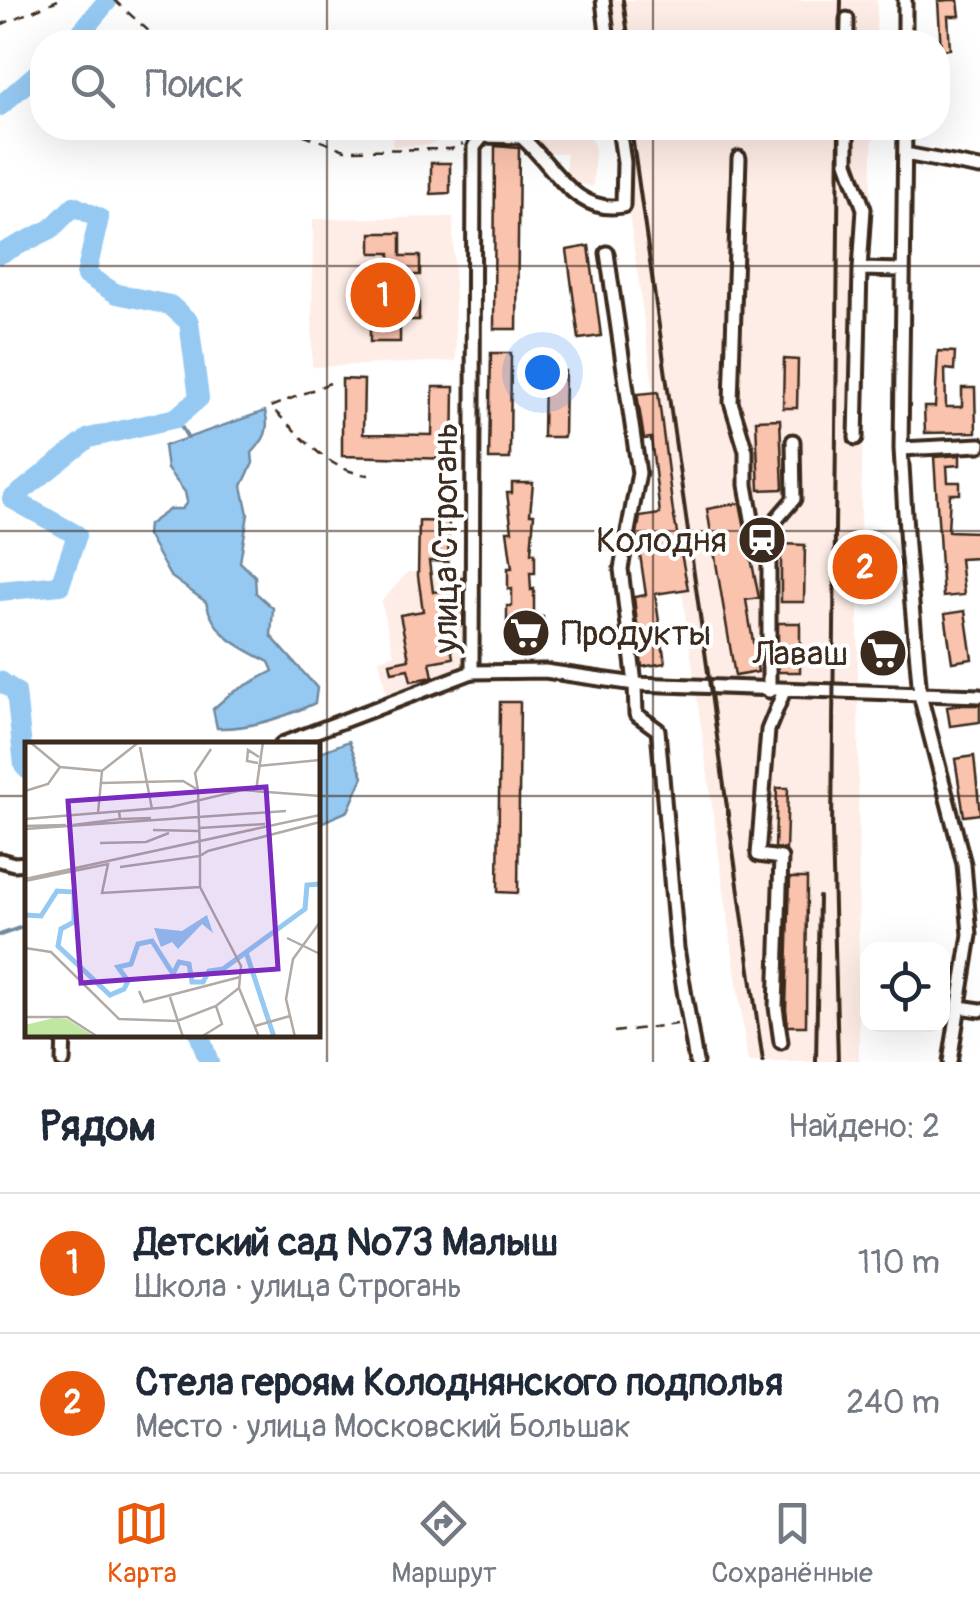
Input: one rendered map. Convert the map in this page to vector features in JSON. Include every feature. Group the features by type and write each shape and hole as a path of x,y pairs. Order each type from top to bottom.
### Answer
{"street":[{"path":"604,0 607,30"},
{"path":"905,0 905,30"},
{"path":"847,19 847,30"},
{"path":"478,142 525,140 560,184 608,209 623,206 625,176 620,140"},
{"path":"847,140 847,162 864,209 856,438"},
{"path":"905,140 902,448 920,696 966,876 970,935 950,1062"},
{"name":"улица Строгань","path":"478,142 472,672 545,671 636,684 980,696"},
{"path":"905,154 980,168"},
{"path":"739,158 732,402 746,450 746,486 753,524 769,528"},
{"path":"607,253 639,473 621,570 636,684 636,714 658,730 662,750 661,779 675,930 696,1062"},
{"path":"860,270 903,270"},
{"path":"769,690 769,528 794,499 794,442"},
{"path":"902,448 980,445"},
{"path":"287,742 472,672"},
{"path":"781,1042 776,1007 781,858 758,855 768,730 784,691"},
{"path":"0,860 21,864"},
{"path":"960,1007 980,1010"},
{"path":"63,1062 64,1037"}],"path":[{"path":"0,24 58,0"},
{"path":"114,0 149,30"},
{"path":"319,140 346,150 451,149 478,142"},
{"path":"330,383 270,408 326,460 351,474 369,476"},
{"path":"614,1032 688,1023"}],"shaded area":[{"path":"599,0 877,0 876,30 603,30"},
{"path":"393,140 443,140 427,145 392,146"},
{"path":"538,140 591,140 595,148 593,187 566,180 566,153 546,153"},
{"path":"619,140 873,140 858,595 859,1062 748,1062"},
{"path":"453,217 456,361 312,367 313,219"},
{"path":"408,572 468,572 468,669 387,697 379,659 394,654 381,602"}],"water":[{"path":"265,411 265,434 252,453 253,463 242,486 248,514 240,562 255,576 256,593 273,608 271,636 317,688 315,703 268,721 217,728 213,709 230,694 273,671 269,662 222,632 206,602 170,576 147,535 148,525 170,509 182,509 187,502 185,492 167,469 164,446"},
{"path":"349,741 363,777 348,811 320,823 320,752"}],"building":[{"path":"958,0 960,16 948,16 949,30 940,30 938,1"},
{"path":"495,146 519,148 517,329 494,329"},
{"path":"431,163 450,163 450,193 431,194"},
{"path":"371,233 401,233 401,256 420,256 420,275 401,275 401,300 419,300 419,320 400,320 400,342 370,342 370,323 390,323 390,298 371,298 370,278 390,278 390,253 371,253"},
{"path":"589,246 601,336 579,339 567,250"},
{"path":"938,351 955,352 954,370 945,369 946,407 962,407 962,388 975,388 976,432 925,433 924,407 935,407"},
{"path":"491,353 511,353 510,459 489,459"},
{"path":"784,359 798,360 797,408 783,408"},
{"path":"544,371 565,371 564,437 543,437"},
{"path":"342,379 364,380 363,434 432,435 433,387 454,387 453,459 342,456"},
{"path":"658,392 673,512 688,589 655,594 665,663 642,667 634,597 646,595 637,534 640,517 660,514 651,438 644,439 637,394"},
{"path":"780,419 783,489 759,490 756,420"},
{"path":"960,455 960,465 947,466 948,482 960,482 960,494 950,494 948,531 977,532 978,558 960,559 964,595 943,597 934,457"},
{"path":"512,483 533,483 530,514 534,514 531,553 535,553 535,573 530,573 531,590 534,589 534,617 543,617 543,637 533,641 512,638 512,627 507,627 507,606 512,606 508,568 512,568 507,531 512,531 507,493 512,493"},
{"path":"740,503 759,598 746,600 758,672 735,676 707,509"},
{"path":"419,521 449,522 448,562 429,561 433,592 453,589 453,578 463,578 463,625 448,626 453,658 430,662 433,677 411,681 408,669 392,672 390,663 409,659 400,615 423,611 418,576"},
{"path":"781,544 805,545 804,602 781,602"},
{"path":"965,611 972,659 952,662 945,614"},
{"path":"778,623 800,623 800,672 778,672"},
{"path":"500,702 520,702 518,893 498,892"},
{"path":"980,705 980,722 950,726 947,707"},
{"path":"974,756 980,814 964,816 955,759"},
{"path":"777,788 788,788 786,850 775,848"},
{"path":"790,878 807,878 806,1026 788,1026 786,1009"}],"waterway":[{"path":"83,30 108,0"},
{"path":"0,106 30,80"},
{"path":"0,254 51,229 74,206 99,218 86,275 117,294 170,305 189,322 199,398 176,418 89,438 12,499 77,535 60,585 0,591"},
{"path":"176,418 188,438"},
{"path":"0,681 16,692 25,767"},
{"path":"0,935 25,926"},
{"path":"200,1037 209,1062"}],"railway":[{"path":"623,0 627,30"},
{"path":"840,30 841,0"},
{"path":"633,140 763,1062"},
{"path":"838,1062 832,831 839,140"},
{"path":"816,1062 819,897"}],"place":[{"name":"Детский сад №73 Малыш","path":"383,295"},
{"name":"Колодня","path":"762,540"},
{"name":"Стела героям Колоднянского подполья","path":"865,567"},
{"name":"Продукты","path":"526,633"},
{"name":"Лаваш","path":"883,653"}]}
